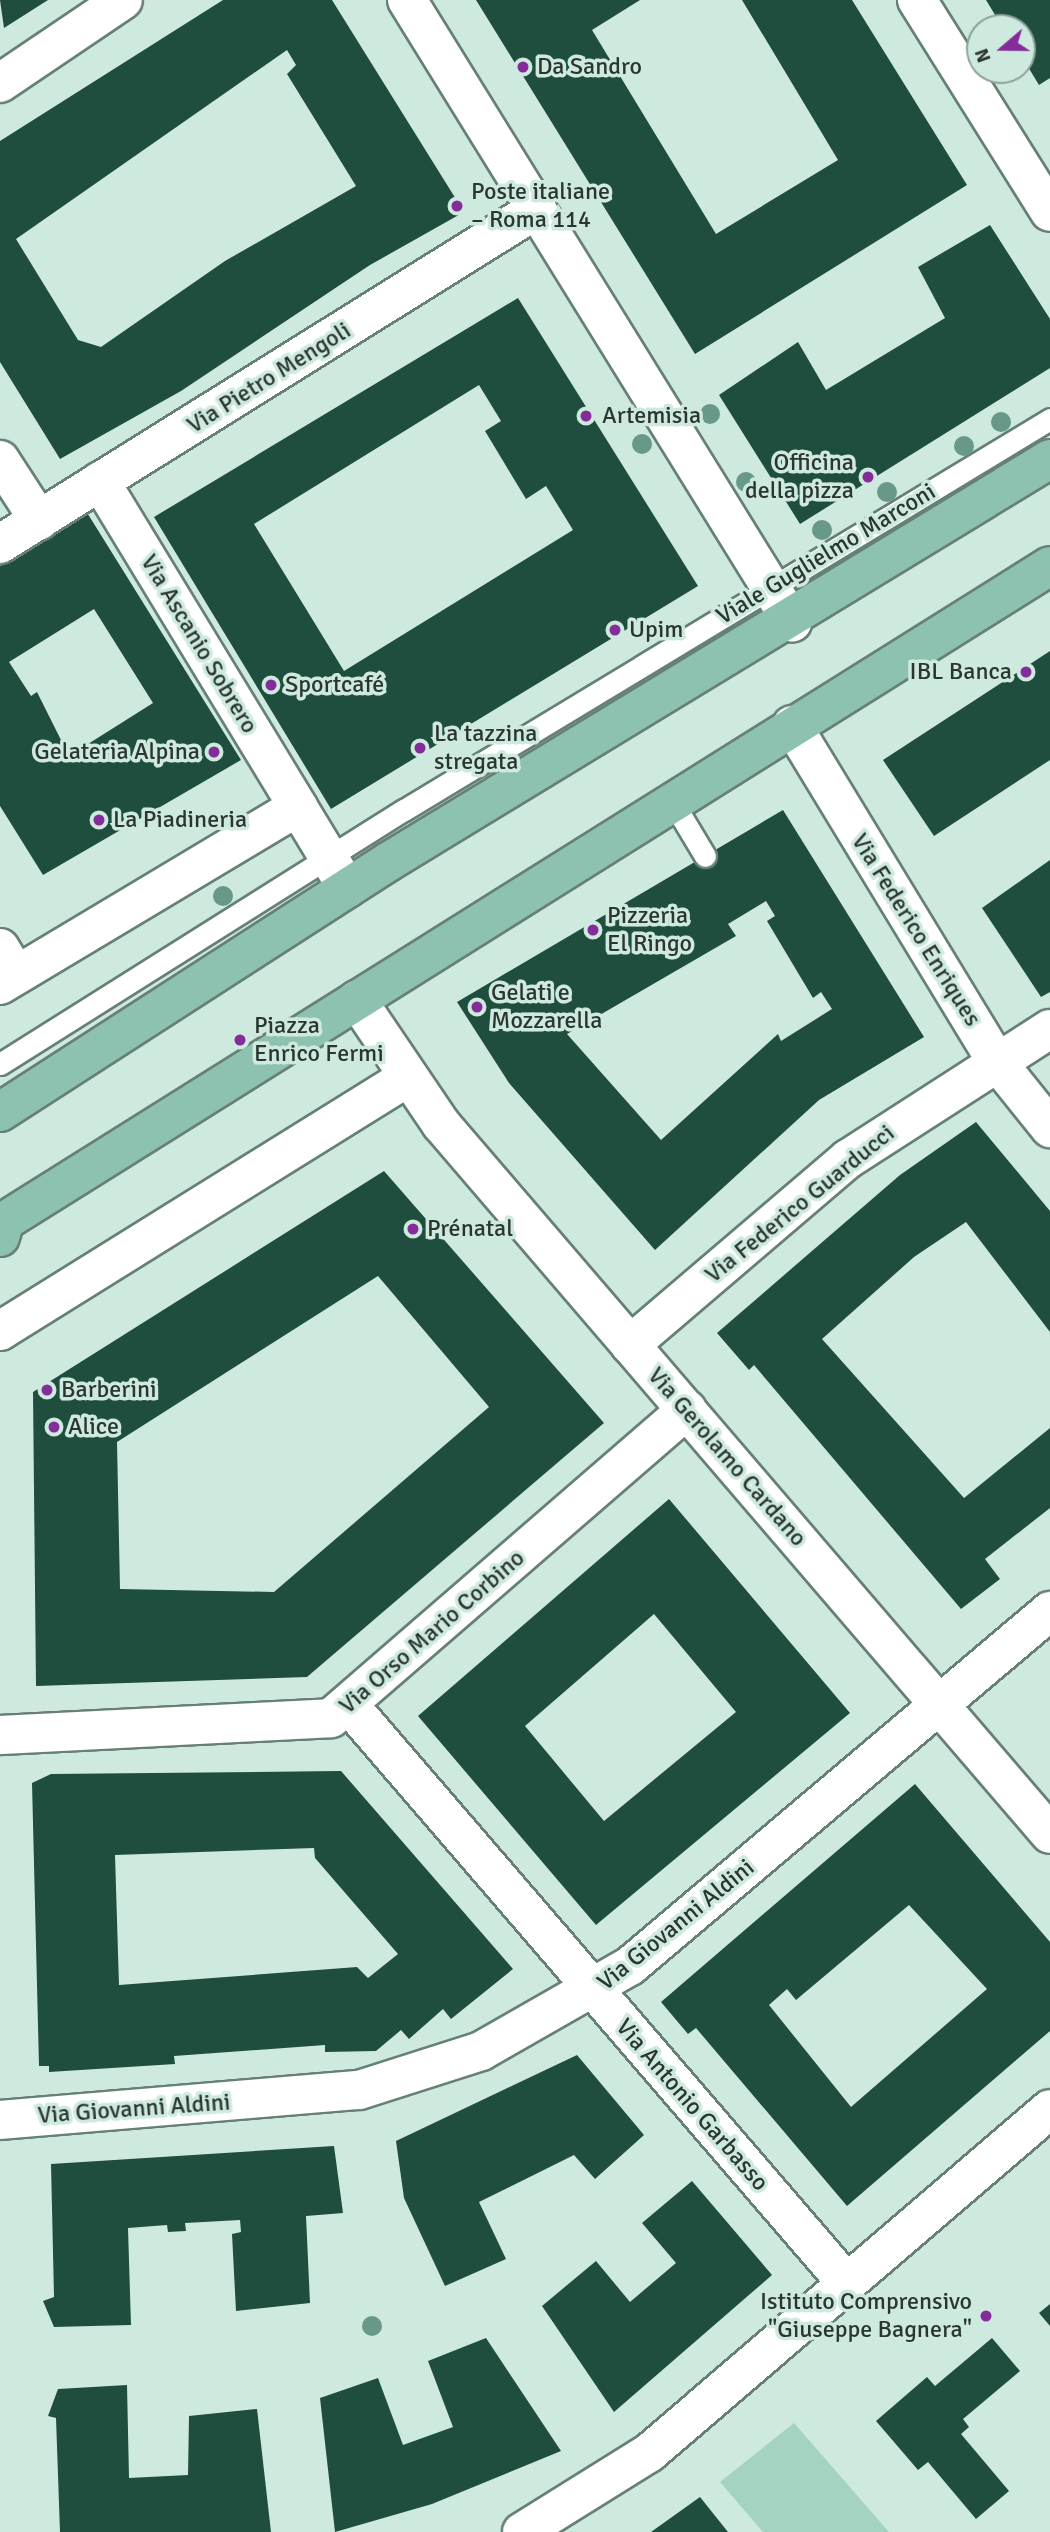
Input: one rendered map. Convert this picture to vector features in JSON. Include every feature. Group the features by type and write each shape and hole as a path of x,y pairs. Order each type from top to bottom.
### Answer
{"main road":[{"name":"Viale Guglielmo Marconi","path":"348,866 792,622 1050,459"},
{"path":"2,1229 416,961 1050,566"},
{"path":"0,1112 348,866"}],"street":[{"path":"0,83 123,0"},
{"path":"407,0 792,622"},
{"path":"917,0 1050,212"},
{"name":"Via Pietro Mengoli","path":"0,544 537,209"},
{"path":"0,460 39,520"},
{"name":"Via Ascanio Sobrero","path":"100,481 298,807"},
{"name":"Via Federico Enriques","path":"792,725 997,1062 1050,1128"},
{"path":"5,970 298,807 348,866"},
{"path":"0,1331 407,1078 357,1000"},
{"name":"Via Federico Guarducci","path":"630,1345 848,1159 1050,1029"},
{"name":"Via Gerolamo Cardano","path":"407,1078 630,1345 1050,1834"},
{"name":"Via Orso Mario Corbino","path":"0,1735 321,1721 349,1705 687,1410"},
{"name":"Via Giovanni Aldini","path":"0,2120 384,2085 481,2051 594,1992 1050,1611"},
{"name":"Via Antonio Garbasso","path":"349,1705 845,2281"},
{"path":"522,2532 641,2459 845,2281 1050,2109"}],"lane":[{"name":"Viale Guglielmo Marconi","path":"348,866 771,588 1050,419"},
{"path":"672,801 705,856"},
{"path":"0,1064 348,866"}],"green space":[{"path":"794,2423 889,2532 763,2532 720,2482"}],"building":[{"path":"0,0 48,0 4,28"},
{"path":"223,0 332,0 464,212 370,265 181,391 60,459 0,362 0,141","holes":["287,50 296,65 287,74 356,186 225,261 101,347 78,340 16,239"]},
{"path":"476,0 640,0 592,30 716,234 838,160 742,0 852,0 967,185 695,354"},
{"path":"986,0 1050,0 1050,78 1039,85 1036,80 1036,14 994,14"},
{"path":"990,225 1050,319 1050,368 800,524 719,395 798,342 826,390 945,318 918,267"},
{"path":"518,298 698,586 331,809 154,517","holes":["479,385 501,421 485,431 526,499 546,486 573,530 344,671 254,524"]},
{"path":"86,511 241,760 43,875 0,806 0,566","holes":["94,609 153,703 69,756 37,692 31,696 9,662"]},
{"path":"1050,651 1050,760 934,836 883,760"},
{"path":"783,810 924,1037 819,1100 655,1250 509,1083 457,1002","holes":["766,901 775,916 767,921 813,998 821,992 832,1009 781,1041 778,1034 661,1140 567,1034 736,936 728,924"]},
{"path":"1050,860 1050,992 1041,997 982,908"},
{"path":"976,1122 1050,1211 1050,1332 966,1222 914,1257 822,1339 964,1498 1050,1428 1050,1508 985,1559 1000,1579 961,1609 754,1365 749,1370 717,1333 900,1175"},
{"path":"384,1171 604,1423 307,1677 36,1686 33,1392","holes":["378,1276 489,1407 274,1592 120,1589 117,1442"]},
{"path":"669,1499 850,1713 596,1925 418,1716","holes":["654,1614 736,1712 604,1821 525,1726"]},
{"path":"341,1771 513,1969 451,2019 443,2009 409,2039 401,2030 376,2051 325,2052 325,2045 174,2056 175,2064 49,2072 49,2066 39,2066 32,1783 51,1774","holes":["314,1848 315,1858 398,1954 368,1978 357,1967 119,1985 115,1855"]},
{"path":"915,1784 1050,1942 1050,2031 847,2206 696,2028 688,2034 661,2002","holes":["909,1905 987,1989 851,2107 769,2005 787,1989 796,2000"]},
{"path":"577,2055 644,2135 595,2179 574,2155 479,2202 506,2259 445,2286 404,2198 396,2141"},
{"path":"334,2146 343,2213 306,2216 310,2303 236,2311 232,2234 241,2232 240,2220 185,2223 186,2231 168,2232 167,2225 128,2228 131,2325 54,2327 43,2301 54,2297 51,2164"},
{"path":"692,2181 772,2275 614,2412 542,2306 596,2261 630,2302 676,2263 642,2223"},
{"path":"1050,2304 1050,2326 1039,2313"},
{"path":"486,2338 561,2451 432,2504 335,2532 320,2398 378,2378 403,2445 453,2427 428,2361"},
{"path":"992,2338 1020,2371 963,2419 969,2427 961,2434 1009,2491 976,2519 928,2462 918,2470 876,2421 927,2377 935,2386"},
{"path":"127,2385 129,2478 188,2475 189,2416 257,2409 271,2532 60,2532 56,2418 48,2416 58,2389"},
{"path":"700,2497 728,2532 651,2532"}],"place":[{"name":"Da Sandro","path":"523,67"},
{"name":"Poste italiane – Roma 114","path":"457,206"},
{"name":"Artemisia","path":"586,416"},
{"name":"Officina della pizza","path":"868,477"},
{"name":"Upim","path":"615,630"},
{"name":"IBL Banca","path":"1026,672"},
{"name":"Sportcafé","path":"271,685"},
{"name":"La tazzina stregata","path":"420,748"},
{"name":"Gelateria Alpina","path":"214,752"},
{"name":"La Piadineria","path":"99,820"},
{"name":"Pizzeria El Ringo","path":"593,930"},
{"name":"Gelati e Mozzarella","path":"477,1007"},
{"name":"Piazza Enrico Fermi","path":"240,1040"},
{"name":"Prénatal","path":"413,1229"},
{"name":"Barberini","path":"47,1390"},
{"name":"Alice","path":"54,1427"},
{"name":"Istituto Comprensivo \"Giuseppe Bagnera\"","path":"986,2316"}]}
